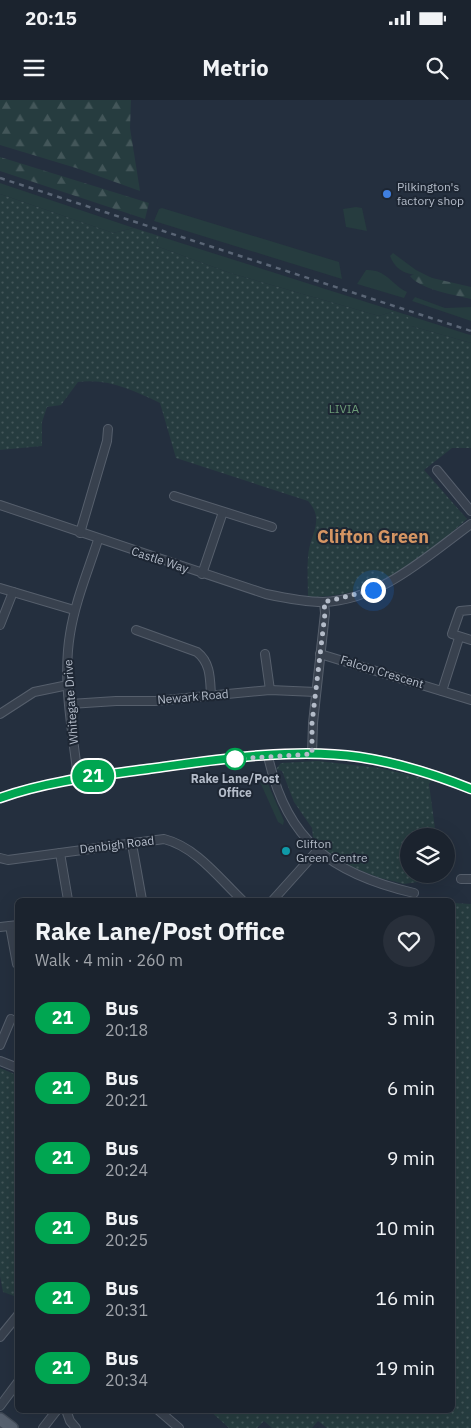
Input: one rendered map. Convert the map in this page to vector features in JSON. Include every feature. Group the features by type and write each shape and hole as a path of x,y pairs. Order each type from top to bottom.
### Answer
{"main road":[{"path":"0,1420 12,1428"}],"street":[{"path":"80,533 107,441 108,429"},
{"path":"437,470 471,510"},
{"path":"174,496 272,527"},
{"name":"Castle Way","path":"0,505 98,540 266,594 295,600 324,602 373,590 404,573 471,524"},
{"path":"202,574 223,512"},
{"name":"Whitegate Drive","path":"78,779 68,685 69,635 74,610 98,540"},
{"path":"0,588 74,610"},
{"path":"0,625 13,592"},
{"path":"312,754 316,692 325,613 324,602"},
{"path":"471,610 460,611 452,634 458,638 471,640"},
{"path":"136,630 197,652 203,657 207,663 211,696"},
{"path":"442,691 458,638"},
{"path":"265,654 270,690"},
{"name":"Falcon Crescent","path":"320,654 471,700"},
{"path":"0,714 34,692 68,685"},
{"name":"Newark Road","path":"70,704 116,700 155,701 270,690 316,692"},
{"path":"0,798 29,788 78,779 202,762 312,754 357,756 402,765 430,773 471,789"},
{"path":"268,756 275,785 289,816 317,852 356,875 382,886 414,894"},
{"name":"Denbigh Road","path":"0,858 8,860 164,839 177,843 189,850 240,898"},
{"path":"132,844 142,898"},
{"path":"275,898 317,852"},
{"path":"60,853 68,898"},
{"path":"461,879 471,879"},
{"path":"0,927 14,926 15,939"},
{"path":"0,1045 11,1019"},
{"path":"0,1061 15,1067"},
{"path":"0,1337 15,1319"},
{"path":"0,1406 15,1386"},
{"path":"43,1428 55,1413"},
{"path":"67,1413 70,1421 76,1428"},
{"path":"162,1413 179,1428"}],"green space":[{"path":"0,100 131,100 130,128 140,191 76,168 0,145"},
{"path":"0,157 149,203 145,219 0,171"},
{"path":"0,183 134,228 113,233 0,194"},
{"name":"LIVIA","path":"0,194 113,233 134,228 159,236 156,246 230,273 379,316 392,312 408,317 411,326 471,343 471,448 452,448 424,470 467,519 414,562 395,574 353,591 331,596 308,597 308,557 316,515 308,501 176,458 160,403 150,398 110,383 78,382 61,405 47,407 42,422 42,446 0,450"},
{"path":"162,208 339,262 342,279 154,221 159,209"},
{"path":"362,208 367,231 346,227 343,209"},
{"path":"159,236 471,335 471,343 411,326 392,312 379,316 230,273 156,246"},
{"path":"393,253 416,270 434,279 414,275 398,268 390,256"},
{"path":"366,270 373,270 384,274 407,292 404,298 357,284"},
{"path":"415,274 471,287 471,299 421,285 410,276"},
{"path":"415,297 445,308 471,307 471,321 412,301"},
{"path":"318,761 379,768 432,780 429,784 435,828 400,828 400,883 354,868 329,853 313,837 312,828 294,802 282,771 276,769 281,763"},
{"path":"262,777 266,779 284,821 283,825 278,822 260,782"},
{"path":"455,903 471,904 471,1428 327,1428 318,1421 312,1428 272,1428 264,1421 257,1428 229,1428 212,1413 455,1413"},
{"path":"0,1068 15,1074 15,1296 3,1292 0,1276"}],"railway":[{"path":"0,178 471,331"}],"bus line":[{"name":"21","path":"0,798 53,782 236,758 292,754 357,756 380,760 430,773 471,789"}],"place":[{"name":"Pilkington's factory shop","path":"387,194"},
{"name":"Rake Lane/Post Office","path":"235,759"},
{"name":"Clifton Green Centre","path":"286,851"}],"district":[{"name":"Clifton Green","path":"373,537"}],"route":[{"path":"235,759 312,754 312,723 325,613 324,602 373,590"}]}
